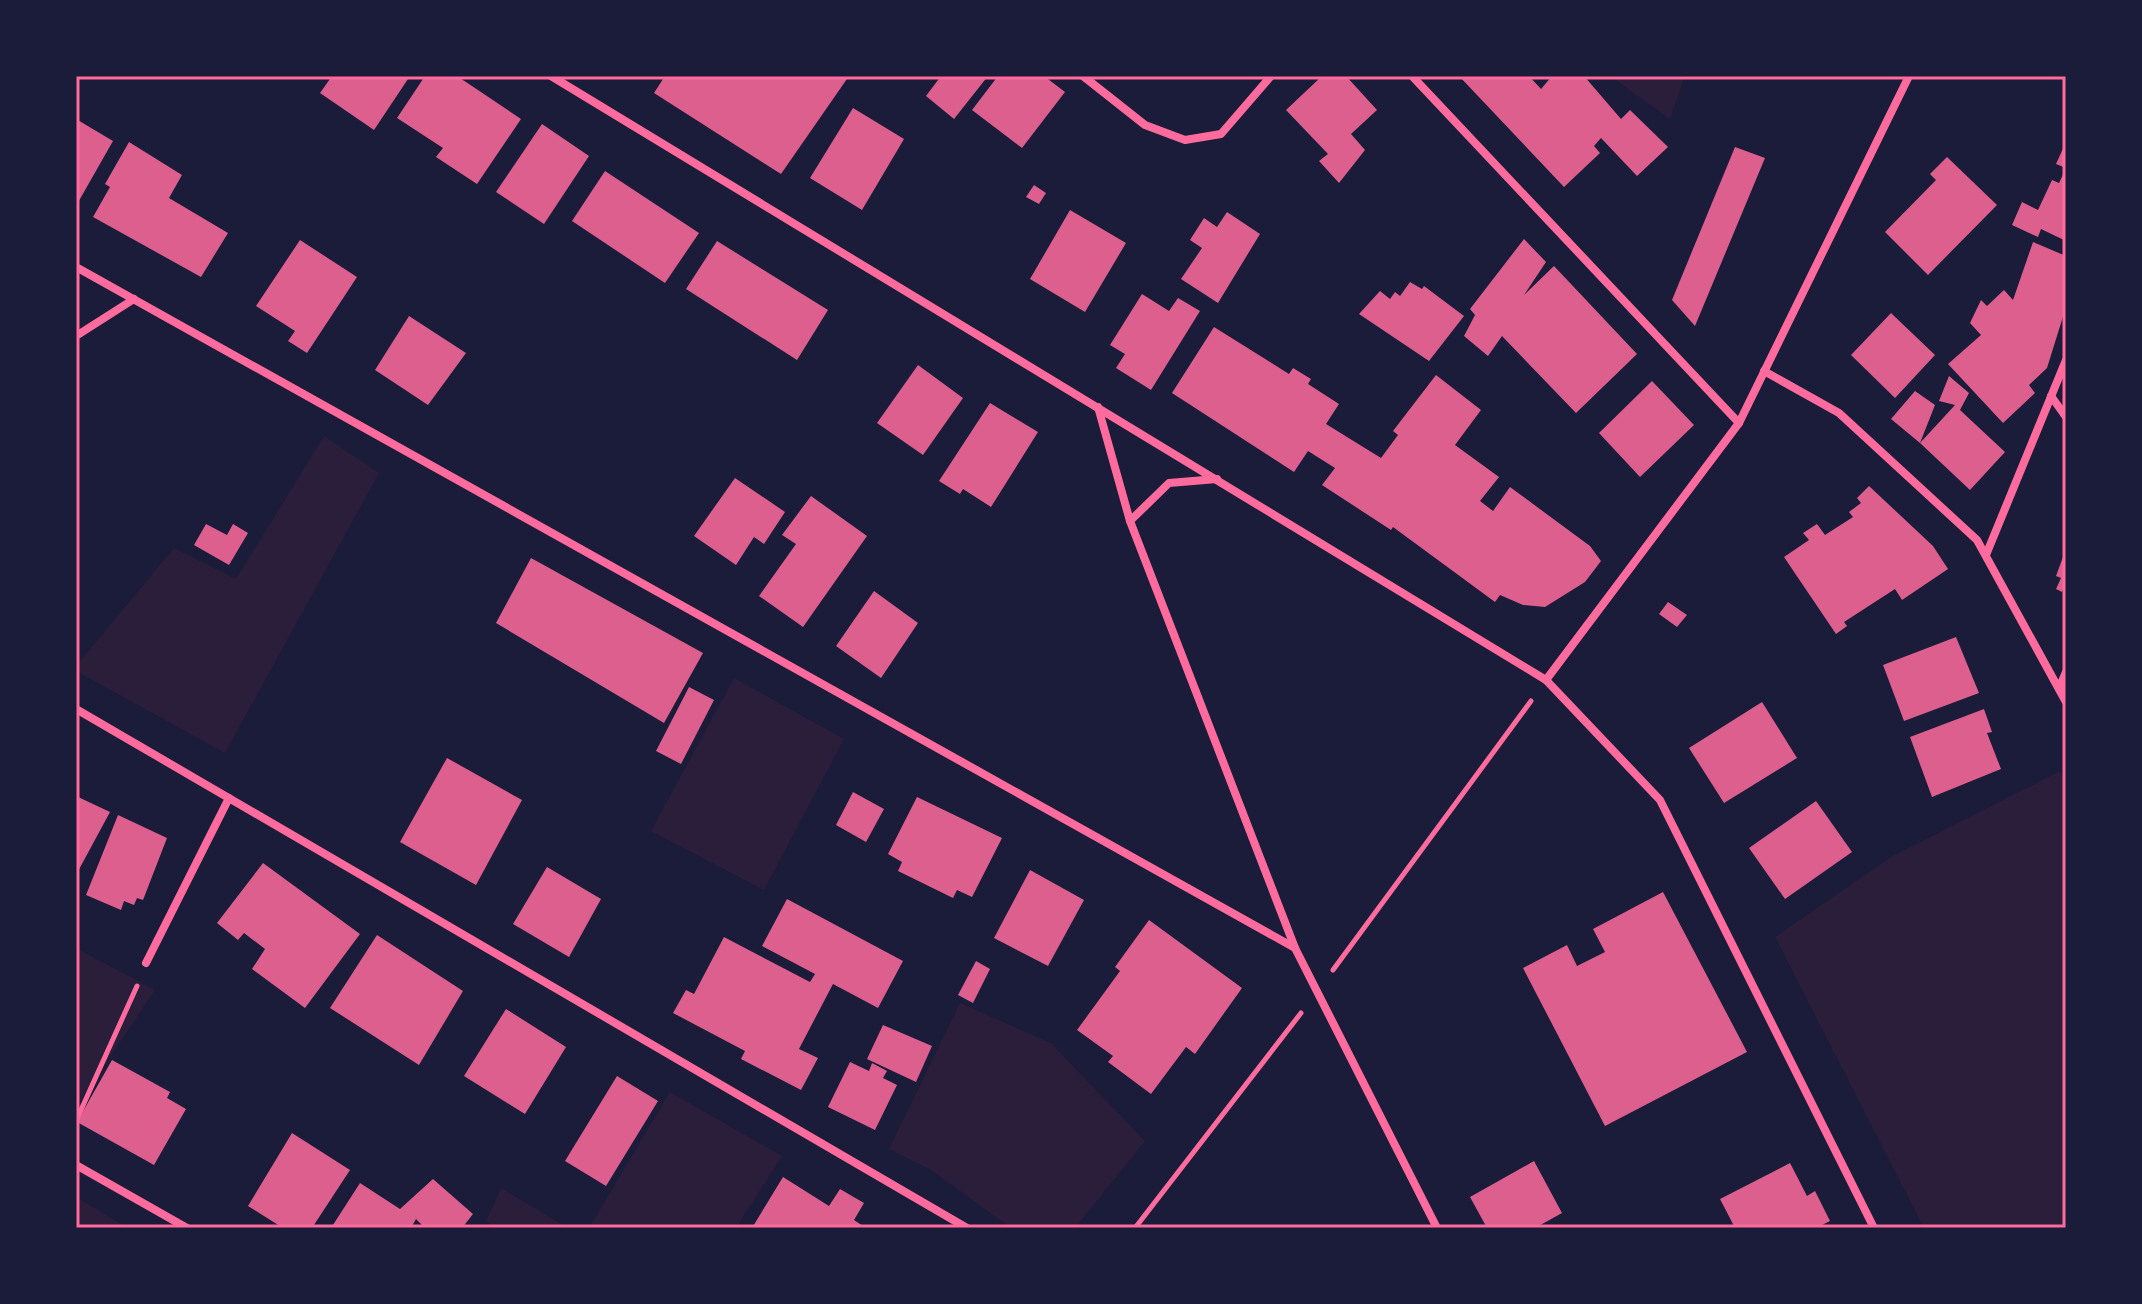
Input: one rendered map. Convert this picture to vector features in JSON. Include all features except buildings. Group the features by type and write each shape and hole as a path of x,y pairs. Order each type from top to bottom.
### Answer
{"street":[{"path":"551,76 1546,680 1660,800 1874,1228"},
{"path":"1083,76 1145,125 1185,140 1221,134 1271,76"},
{"path":"1412,76 1739,423"},
{"path":"1546,680 1739,423 1909,76"},
{"path":"76,267 1295,948"},
{"path":"76,336 134,299"},
{"path":"1986,555 2066,360"},
{"path":"1764,371 1839,413 1977,540 2066,702"},
{"path":"2051,396 2066,417"},
{"path":"1098,407 1130,521 1295,948 1437,1228"},
{"path":"1130,521 1169,483 1217,479"},
{"path":"2059,688 2066,672"},
{"path":"76,709 967,1228"},
{"path":"146,963 229,798"},
{"path":"76,1165 187,1228"}],"path":[{"path":"1135,1228 1317,992 1546,680"},
{"path":"76,1121 120,1031 146,963"}],"shaded area":[{"path":"1610,76 1685,76 1670,119"},
{"path":"324,436 379,473 225,753 76,671 76,666 174,548 236,579"},
{"path":"734,678 844,739 764,890 651,831"},
{"path":"2060,771 2066,783 2066,1228 1924,1228 1775,937 1891,857"},
{"path":"76,948 155,990 76,1107"},
{"path":"960,1003 1051,1043 1145,1141 1075,1228 1011,1228 931,1170 889,1149"},
{"path":"670,1092 782,1156 736,1228 589,1228"},
{"path":"501,1188 568,1228 495,1228 486,1221"},
{"path":"76,1197 128,1228 76,1228"}]}
